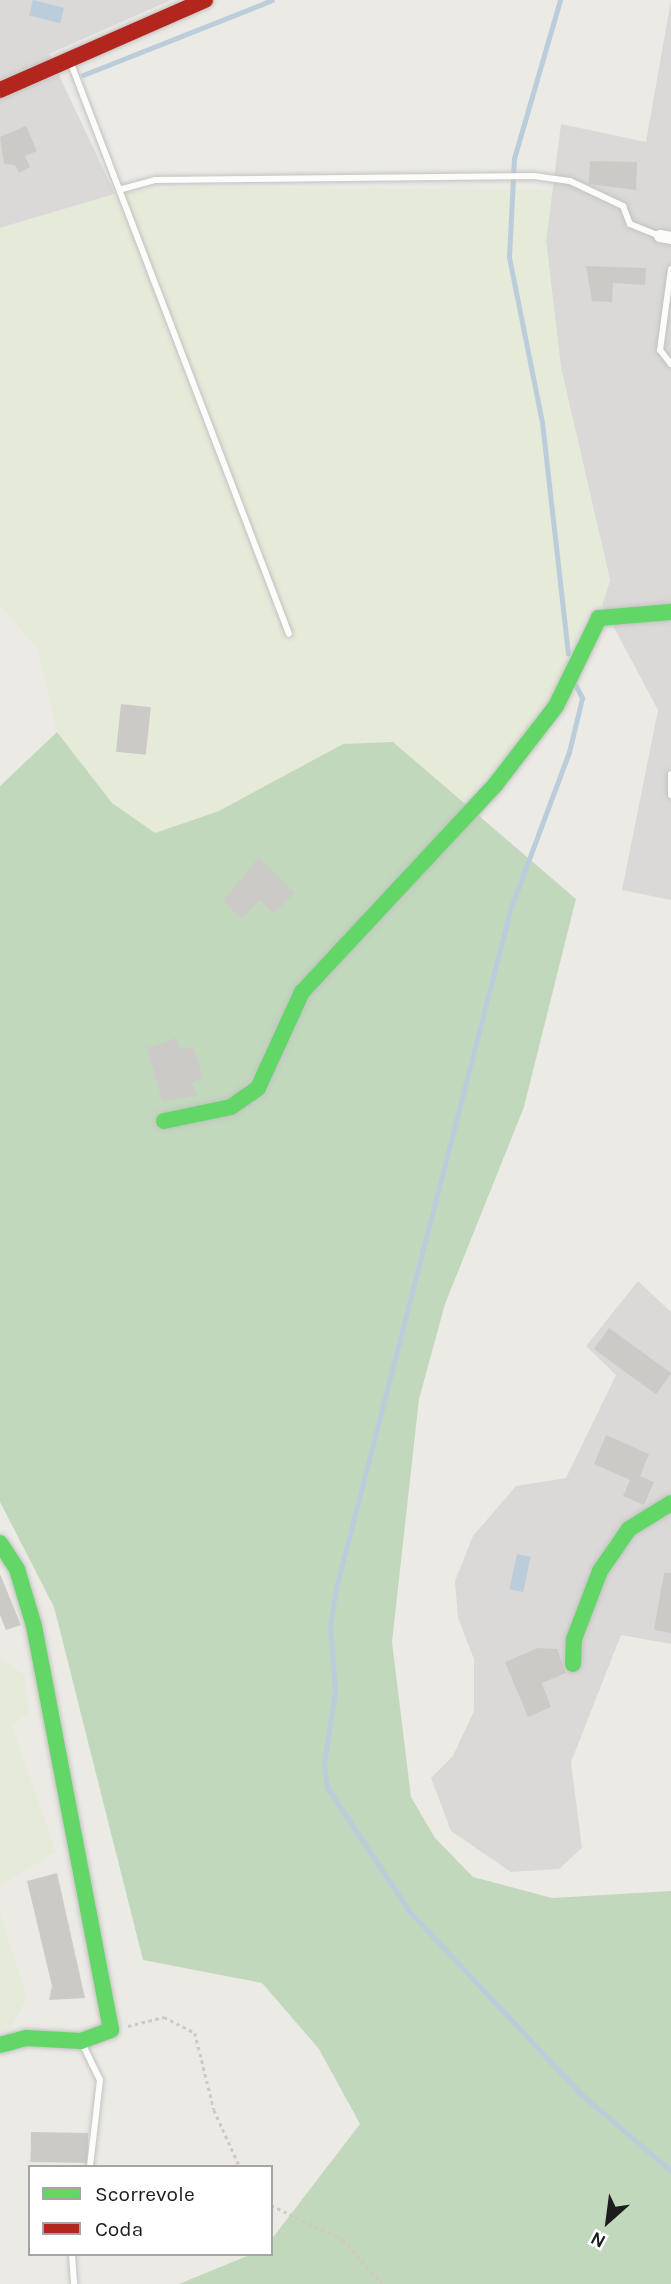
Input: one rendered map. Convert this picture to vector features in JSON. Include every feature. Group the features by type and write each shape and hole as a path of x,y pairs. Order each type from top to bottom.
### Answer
{"street":[{"path":"0,90 205,0"},
{"path":"164,1121 231,1107 258,1088 302,992 502,775 556,706 599,618 671,612"},
{"path":"573,1664 574,1639 600,1571 629,1529 671,1503"},
{"path":"0,1543 17,1569 34,1626 111,2030 81,2041 26,2038 0,2045"}],"lane":[{"path":"69,60 122,190 289,634"},
{"path":"122,190 155,180 522,176 570,181 622,206 631,224 666,237"},
{"path":"671,269 660,350 671,364"},
{"path":"671,774 671,795"},
{"path":"81,2041 100,2080 90,2165"},
{"path":"72,2256 74,2284"}],"path":[{"path":"111,2030 164,2017 195,2032 214,2110 239,2165"},
{"path":"273,2206 342,2240 383,2284"}],"shaded area":[{"path":"0,0 171,0 49,54 115,194 0,228"},
{"path":"671,0 671,900 622,890 658,710 602,605 610,580 561,368 546,241 561,124 646,142"},
{"path":"638,1281 671,1312 671,1644 621,1635 571,1762 582,1848 559,1869 511,1872 451,1831 431,1778 453,1756 474,1711 474,1659 458,1618 455,1581 473,1536 516,1486 566,1478 616,1375 586,1346"}],"green space":[{"path":"182,187 552,190 546,241 561,368 610,581 602,605 589,607 562,677 521,738 463,802 393,742 343,744 219,811 155,833 112,803 57,732 38,649 0,605 0,228 115,194"},
{"path":"57,732 112,803 155,833 219,811 343,744 393,742 576,899 524,1107 445,1304 419,1399 392,1642 411,1797 435,1838 473,1877 552,1898 671,1891 671,2284 179,2284 247,2256 273,2256 273,2237 360,2124 319,2049 262,1983 143,1960 54,1607 0,1502 0,786"},
{"path":"0,1658 24,1675 29,1713 11,1724 56,1852 0,1885"},
{"path":"0,1914 27,1997 11,2028 0,2032"}],"water":[{"path":"33,0 64,8 60,23 29,16"},
{"path":"517,1554 531,1557 523,1592 510,1589"}],"building":[{"path":"26,126 37,151 25,156 30,167 19,173 15,165 4,164 0,137"},
{"path":"590,161 637,162 636,190 589,184"},
{"path":"586,266 646,268 645,285 613,283 612,302 592,301"},
{"path":"121,704 151,707 146,755 116,752"},
{"path":"259,857 295,893 274,914 260,900 241,919 223,901"},
{"path":"176,1038 180,1049 193,1047 203,1077 192,1083 197,1096 162,1101 147,1048"},
{"path":"609,1328 671,1373 656,1394 594,1349"},
{"path":"606,1435 649,1454 640,1476 654,1482 644,1505 623,1496 630,1480 594,1464"},
{"path":"664,1573 671,1573 671,1633 654,1630"},
{"path":"0,1574 21,1625 6,1630 0,1615"},
{"path":"538,1648 557,1649 566,1673 542,1683 551,1707 528,1717 505,1662"},
{"path":"57,1873 85,1998 49,2000 52,1986 27,1881"},
{"path":"31,2132 88,2133 87,2163 30,2162"}],"waterway":[{"path":"83,75 272,0"},
{"path":"560,0 514,158 509,257 542,422 568,654"},
{"path":"575,684 582,698 569,752 511,907 336,1588 330,1627 335,1691 324,1763 327,1787 409,1911 581,2094 671,2171"}],"traffic: fast":[{"path":"164,1121 231,1107 258,1088 302,992 495,785 556,706 599,618 671,612"},
{"path":"573,1664 574,1639 600,1571 629,1529 671,1503"},
{"path":"0,1543 17,1569 34,1626 111,2030 81,2041 26,2038 0,2045"}],"traffic: jam":[{"path":"0,90 205,0"}]}
